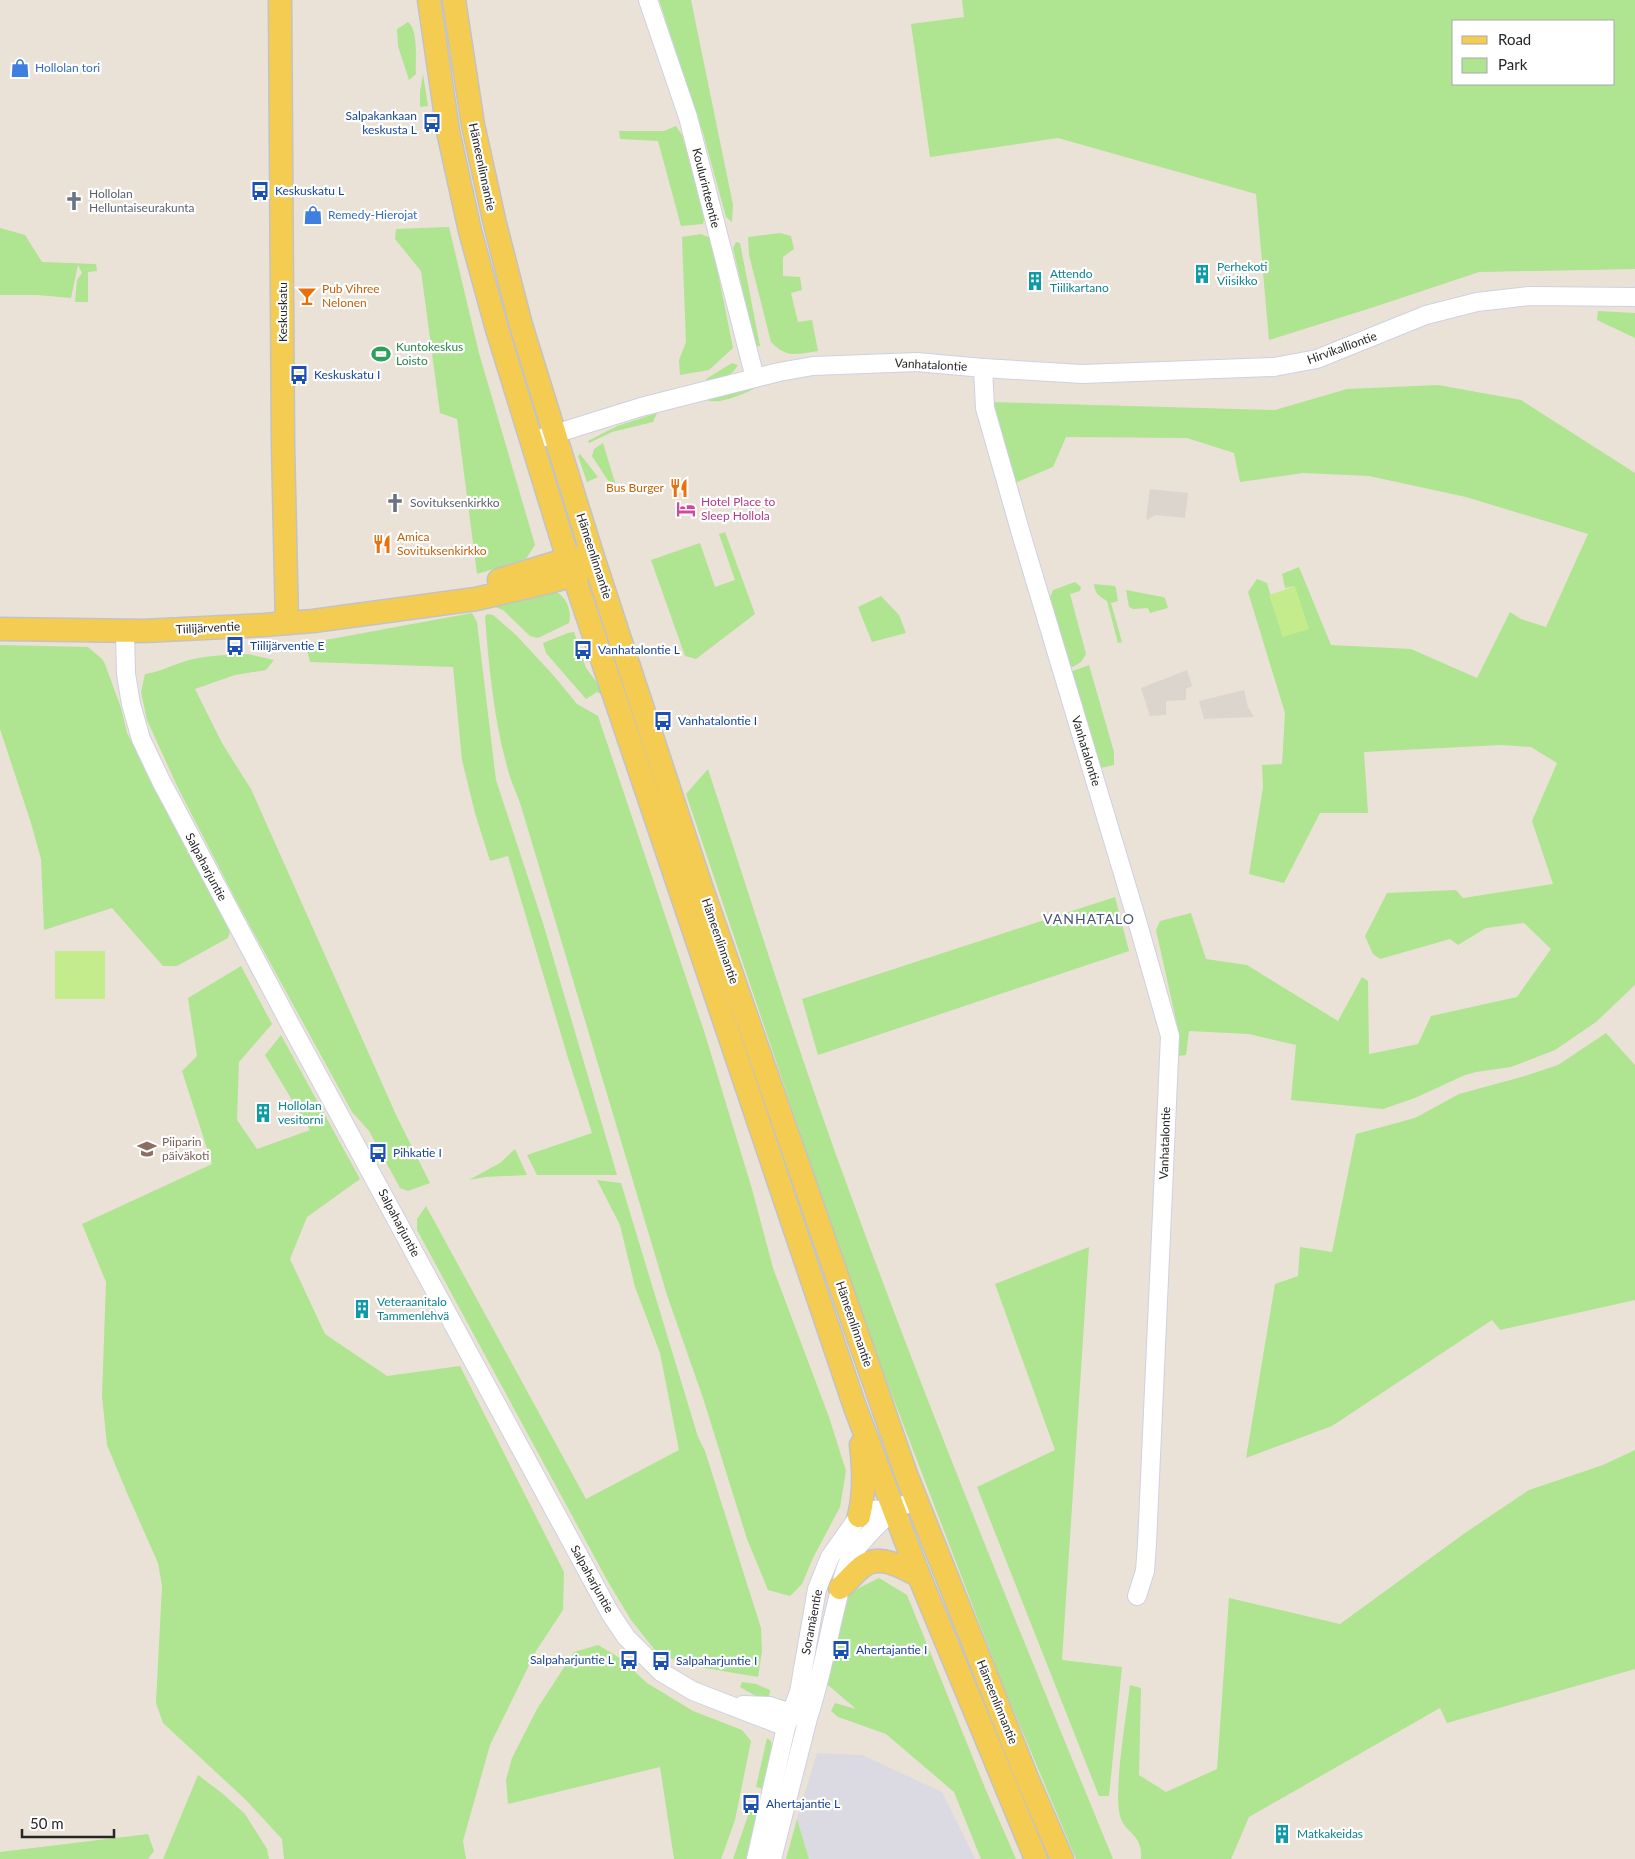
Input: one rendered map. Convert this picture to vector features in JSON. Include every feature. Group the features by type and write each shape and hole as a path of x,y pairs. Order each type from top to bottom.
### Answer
{"main road":[{"name":"Keskuskatu","path":"280,0 283,446 287,623"},
{"name":"Hämeenlinnantie","path":"429,0 448,131 470,231 497,329 571,567 855,1407 919,1576 1036,1859"},
{"name":"Hämeenlinnantie","path":"454,0 473,125 494,224 521,325 593,559 701,886 916,1500 1027,1778 1062,1859"},
{"name":"Tiilijärventie","path":"0,629 126,631 287,623 414,607 571,567 585,557 593,559"},
{"path":"855,1407 863,1460 862,1501 858,1516"},
{"path":"840,1588 864,1564 880,1561 895,1564 919,1576"}],"street":[{"name":"Koulurinteentie","path":"648,0 688,117 755,378"},
{"name":"Hirvikalliontie","path":"983,368 1082,374 1274,367 1317,359 1426,316 1477,302 1530,296 1635,297"},
{"name":"Vanhatalontie","path":"532,441 641,407 755,378 813,366 917,362 983,368 985,408 1170,1036 1147,1544 1145,1571 1137,1596"},
{"name":"Salpaharjuntie","path":"126,631 126,674 131,704 141,739 161,781 289,1022 610,1612 626,1638 661,1672 693,1691 730,1704 770,1706 788,1720"},
{"name":"Soramäentie","path":"756,1859 788,1720 799,1692 817,1589 830,1557 858,1516 869,1510 894,1509 916,1500"},
{"name":"Soramäentie","path":"772,1859 808,1718 816,1696 845,1569 854,1552 894,1509"},
{"path":"788,1720 808,1718"}],"shaded area":[{"path":"1150,489 1188,493 1185,518 1155,515 1148,520 1146,518"},
{"path":"1187,670 1192,686 1186,689 1186,700 1166,701 1166,715 1150,716 1141,688"},
{"path":"1244,690 1248,707 1254,717 1204,719 1199,701"},
{"path":"817,1753 862,1755 942,1792 975,1859 809,1859 797,1819"}],"green space":[{"path":"659,0 691,0 733,205 732,222 726,217 703,133"},
{"path":"962,0 1635,0 1635,269 1479,272 1269,340 1256,194 1058,138 930,157 911,24 964,17"},
{"path":"408,22 414,32 416,54 416,74 409,80 398,46 397,29"},
{"path":"423,74 428,106 420,107 420,92"},
{"path":"676,126 682,135 705,214 703,224 681,226 658,141 620,139 619,131 664,131"},
{"path":"449,227 479,353 535,545 526,559 477,574 457,419 440,413 421,271 395,239 396,229"},
{"path":"0,228 25,235 42,262 96,264 97,271 88,272 88,302 75,302 77,280 82,273 78,265 71,298 38,295 0,295"},
{"path":"780,233 791,236 794,249 783,257 783,276 800,277 802,290 791,293 798,322 812,320 818,351 798,354 787,353 771,342 749,255 748,237"},
{"path":"701,234 711,238 733,348 709,370 680,375 679,360 686,342 682,237"},
{"path":"736,242 740,243 760,346 755,346 733,248"},
{"path":"1598,311 1635,313 1635,338 1597,320"},
{"path":"732,363 738,365 728,376 706,383 706,379"},
{"path":"1438,385 1521,400 1635,473 1635,985 1596,1022 1555,1050 1511,1067 1465,1075 1415,1098 1383,1109 1291,1100 1296,1045 1249,1034 1189,1031 1186,1055 1178,1056 1178,1029 1156,930 1160,921 1191,913 1206,959 1247,965 1338,1021 1362,977 1368,981 1369,1054 1418,1044 1431,1016 1517,997 1551,949 1524,923 1486,928 1458,945 1450,939 1380,959 1373,954 1365,936 1387,893 1456,890 1463,898 1553,884 1532,821 1557,763 1531,747 1501,745 1364,752 1368,813 1320,813 1284,883 1249,874 1263,787 1262,765 1282,764 1285,713 1248,592 1257,579 1267,583 1283,637 1295,586 1285,588 1282,574 1299,567 1331,645 1411,649 1477,678 1510,612 1521,619 1546,627 1588,534 1466,497 1369,476 1303,473 1240,482 1234,453 1187,438 1066,437 1053,467 1015,483 989,402 1275,410 1347,389"},
{"path":"757,387 739,396 725,400 707,400 728,392"},
{"path":"657,413 653,422 612,432 589,443 588,441 617,426"},
{"path":"603,443 616,489 609,482 592,456 594,449"},
{"path":"580,454 598,477 587,482 578,456"},
{"path":"725,532 755,614 696,659 685,656 651,560 700,543 715,587 735,580 719,534"},
{"path":"1075,582 1081,587 1080,591 1070,594 1086,654 1081,662 1073,667 1068,665 1050,606 1050,597 1053,590"},
{"path":"1094,584 1115,586 1118,601 1111,603 1122,642 1118,643 1107,601 1098,594"},
{"path":"1295,586 1309,629 1283,637 1269,595"},
{"path":"1126,590 1163,597 1168,608 1150,613 1148,608 1133,609 1129,607"},
{"path":"556,592 563,597 568,605 569,623 538,638 530,636 503,610 485,603"},
{"path":"881,596 899,615 906,633 872,642 858,607"},
{"path":"472,613 477,622 496,780 543,923 617,1175 537,1175 527,1155 592,1133 508,856 490,861 475,813 462,760 453,667 310,662 307,650 309,643"},
{"path":"487,614 493,615 516,635 577,704 598,716 704,1031 752,1189 773,1268 829,1417 846,1471 840,1507 813,1558 802,1584 790,1596 768,1590 747,1539 703,1398 667,1295 521,806 508,770 499,733 493,694 485,617"},
{"path":"574,632 586,668 601,688 604,696 597,692 586,699 546,653 543,643"},
{"path":"0,645 88,647 102,659 121,708 127,733 230,931 228,938 177,966 163,966 112,908 44,930 41,859 0,729"},
{"path":"248,654 274,660 266,670 235,675 195,689 222,743 251,789 397,1117 430,1183 408,1191 400,1188 369,1131 352,1112 239,906 178,788 147,720 141,692 145,674 201,658"},
{"path":"1089,665 1114,752 1114,765 1100,768 1070,672"},
{"path":"708,769 813,1090 913,1363 1113,1859 1076,1859 1003,1685 861,1314 686,794"},
{"path":"1115,897 1129,951 818,1055 802,999"},
{"path":"55,951 105,951 105,999 55,999"},
{"path":"241,966 272,1024 239,1062 237,1120 257,1149 310,1130 265,1055 281,1035 360,1179 307,1217 290,1259 325,1334 387,1376 460,1366 564,1572 563,1610 536,1651 490,1745 463,1841 466,1859 284,1859 282,1839 246,1800 163,1723 156,1703 162,1586 158,1563 107,1445 102,1396 106,1282 82,1224 212,1164 182,1071 197,1056 188,998"},
{"path":"1606,1033 1635,1065 1635,1300 1500,1330 1492,1320 1332,1426 1246,1458 1275,1284 1298,1276 1300,1247 1332,1252 1356,1134 1415,1118 1459,1094 1558,1065"},
{"path":"515,1149 527,1175 485,1177 469,1180 500,1163"},
{"path":"597,1180 621,1183 698,1437 705,1451 761,1628 762,1651 758,1677 681,1664 654,1649 631,1620 607,1580 417,1230 417,1219 426,1206 586,1499 679,1450 660,1353 635,1287 620,1225"},
{"path":"1089,1247 1062,1660 1122,1667 1109,1796 1099,1796 977,1487 1055,1450 995,1284"},
{"path":"1635,1450 1635,1669 1447,1723 1440,1708 1249,1817 1231,1859 1141,1859 1140,1845 1121,1819 1118,1793 1123,1733 1130,1685 1141,1688 1139,1775 1166,1792 1217,1769 1229,1598 1340,1624 1465,1533 1529,1490 1603,1465"},
{"path":"879,1578 907,1595 985,1788 1016,1859 981,1859 954,1792 886,1734 838,1717 831,1711 835,1703 856,1709 820,1678 837,1599"},
{"path":"598,1645 620,1658 647,1683 693,1711 742,1730 751,1741 735,1820 721,1859 674,1859 660,1767 508,1804 506,1780 512,1758 537,1709 574,1652"},
{"path":"742,1682 756,1684 770,1690 769,1699 761,1699 740,1687"},
{"path":"767,1738 771,1741 773,1751 764,1789 756,1787"},
{"path":"198,1775 245,1814 267,1849 269,1859 163,1859"},
{"path":"750,1810 758,1812 751,1859 733,1859"},
{"path":"797,1819 809,1859 786,1859"},
{"path":"148,1834 154,1851 148,1859 0,1859 0,1852"}],"place":[{"name":"Hollolan tori","path":"20,68"},
{"name":"Salpakankaan keskusta L","path":"432,123"},
{"name":"Keskuskatu L","path":"260,191"},
{"name":"Hollolan Helluntaiseurakunta","path":"74,201"},
{"name":"Remedy-Hierojat","path":"313,215"},
{"name":"Perhekoti Viisikko","path":"1202,274"},
{"name":"Attendo Tiilikartano","path":"1035,281"},
{"name":"Pub Vihree Nelonen","path":"307,296"},
{"name":"Kuntokeskus Loisto","path":"381,354"},
{"name":"Keskuskatu I","path":"299,375"},
{"name":"Bus Burger","path":"679,488"},
{"name":"Sovituksenkirkko","path":"395,503"},
{"name":"Hotel Place to Sleep Hollola","path":"686,509"},
{"name":"Amica Sovituksenkirkko","path":"382,544"},
{"name":"Tiilijärventie E","path":"235,646"},
{"name":"Vanhatalontie L","path":"583,650"},
{"name":"Vanhatalontie I","path":"663,721"},
{"name":"Hollolan vesitorni","path":"263,1113"},
{"name":"Piiparin päiväkoti","path":"147,1149"},
{"name":"Pihkatie I","path":"378,1153"},
{"name":"Veteraanitalo Tammenlehvä","path":"362,1309"},
{"name":"Ahertajantie I","path":"841,1650"},
{"name":"Salpaharjuntie L","path":"629,1660"},
{"name":"Salpaharjuntie I","path":"661,1661"},
{"name":"Ahertajantie L","path":"751,1804"},
{"name":"Matkakeidas","path":"1282,1834"}],"district":[{"name":"VANHATALO","path":"1089,919"}]}
